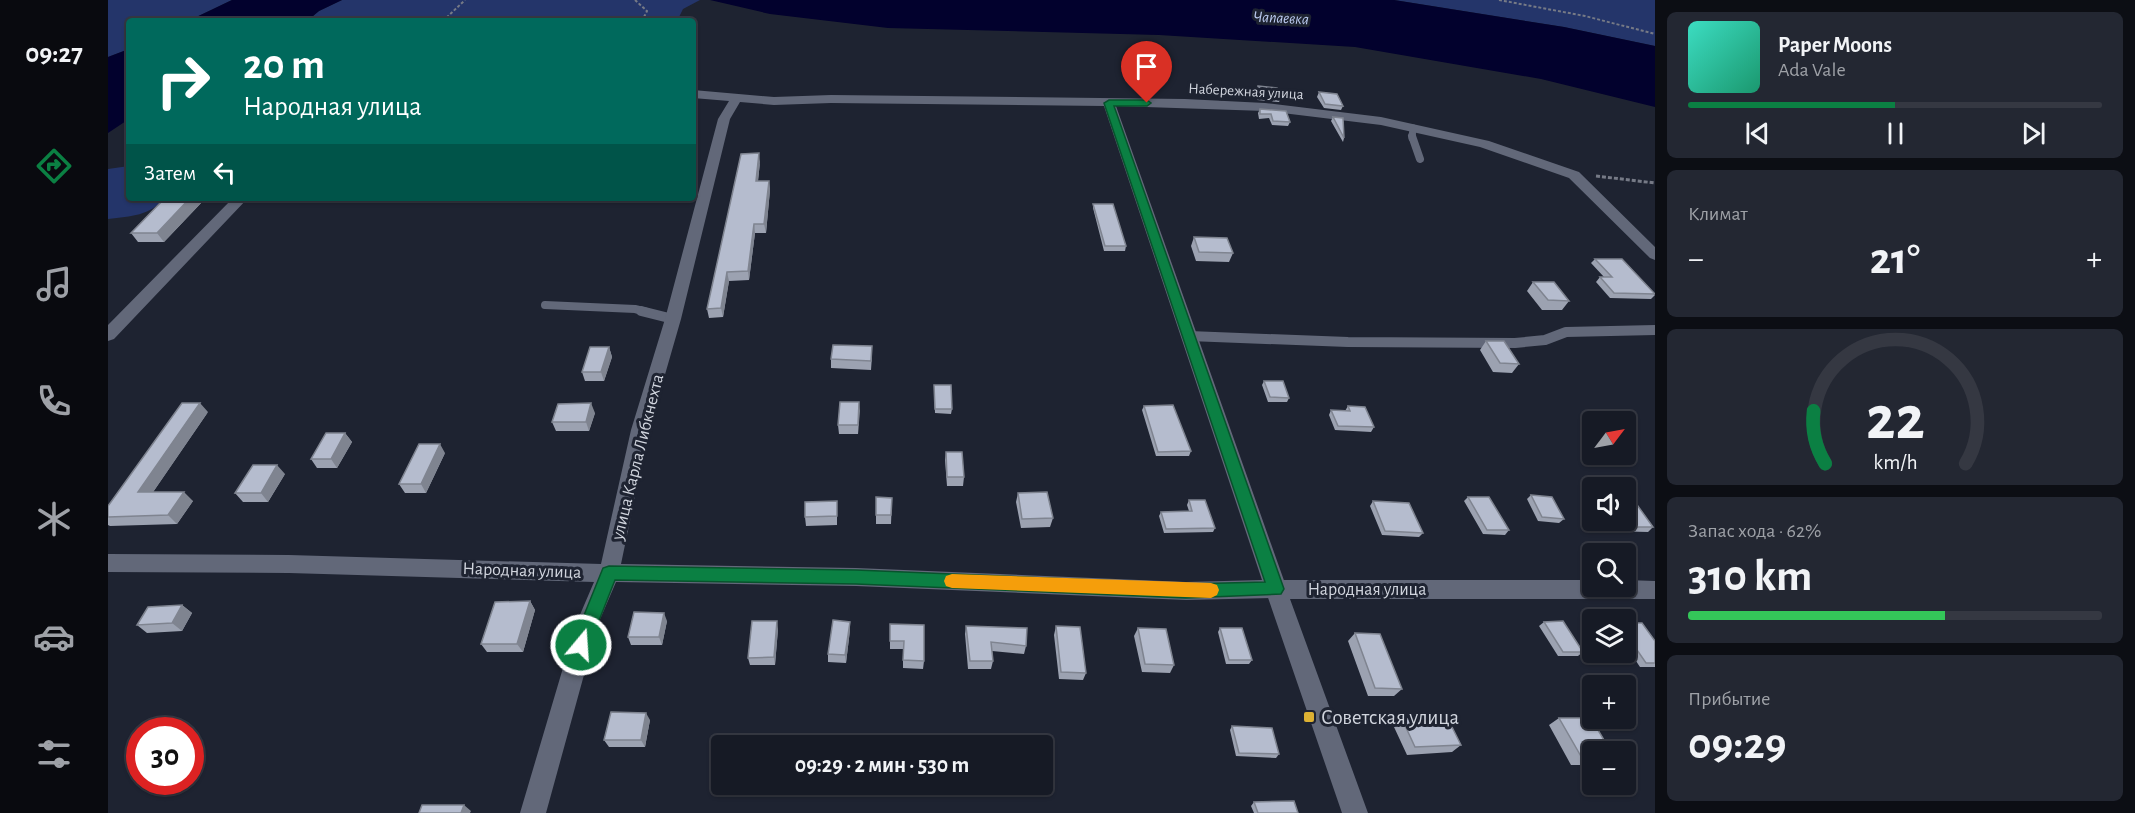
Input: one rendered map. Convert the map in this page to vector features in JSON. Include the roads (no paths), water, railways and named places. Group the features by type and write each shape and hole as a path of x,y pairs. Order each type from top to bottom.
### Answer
{"street":[{"name":"Набережная улица","path":"696,94 736,99 1265,106 1381,121 1484,144 1574,175 1655,255"},
{"name":"улица Карла Либкнехта","path":"533,813 587,624 609,573 640,430 673,319 724,119 736,99"},
{"path":"1109,103 1355,813"},
{"path":"108,335 238,201"},
{"name":"Народная улица","path":"108,563 289,564 856,577 1186,591 1276,589 1655,590"}],"lane":[{"path":"1413,128 1412,139 1420,159"},
{"path":"545,304 634,309 673,319"},
{"path":"1189,336 1348,342 1515,343 1545,340 1566,332 1655,330"}],"water":[{"path":"232,0 342,0 319,11 311,18 194,18"},
{"name":"Чапаевка","path":"710,0 1394,0 1564,27 1655,46 1655,107 1541,79 1355,47 1159,35 888,28 770,14"},
{"path":"126,50 126,121 108,133 108,57"}],"place":[{"name":"Советская улица","path":"1309,717"}]}
